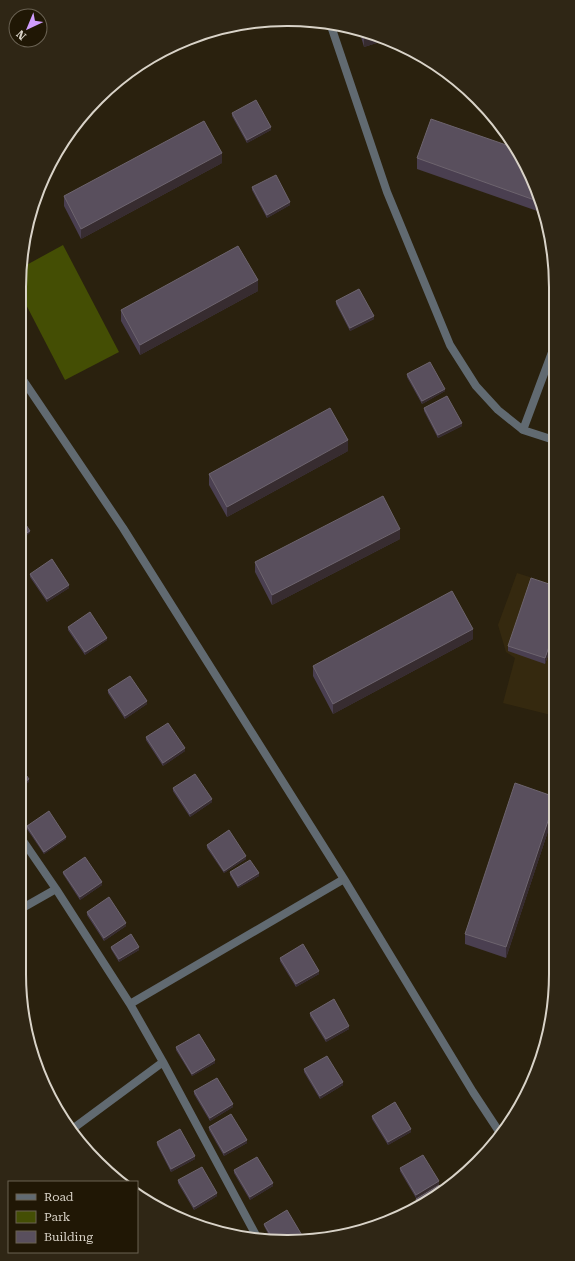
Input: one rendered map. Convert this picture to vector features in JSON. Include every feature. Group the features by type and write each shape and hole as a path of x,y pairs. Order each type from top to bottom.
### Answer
{"street":[{"path":"332,30 387,192 450,345 476,386 498,410 523,430 549,438"},
{"path":"523,430 549,361"},
{"path":"26,384 123,528 344,879 473,1092 498,1129"},
{"path":"26,845 130,1004 163,1062 255,1233"},
{"path":"130,1004 344,879"},
{"path":"26,906 56,889"},
{"path":"75,1127 163,1062"}],"shaded area":[{"path":"517,573 549,583 549,714 503,703 515,658 506,652 498,625"}],"green space":[{"path":"63,245 119,352 65,380 26,305 27,265"}],"building":[{"path":"256,100 271,127 247,140 232,113"},
{"path":"431,119 507,145 522,172 534,200 417,158"},
{"path":"204,121 222,153 81,229 64,196"},
{"path":"276,175 290,202 267,215 252,187"},
{"path":"238,246 258,280 140,345 121,310"},
{"path":"359,289 374,316 350,328 336,301"},
{"path":"430,362 445,389 422,401 407,374"},
{"path":"447,396 462,423 438,435 424,408"},
{"path":"330,408 348,440 227,507 209,474"},
{"path":"383,496 400,529 272,595 255,562"},
{"path":"26,525 30,531 26,534"},
{"path":"52,559 69,585 47,599 30,574"},
{"path":"531,578 549,584 549,647 545,658 508,646"},
{"path":"452,591 473,629 333,704 313,666"},
{"path":"90,612 107,638 85,652 68,627"},
{"path":"130,676 147,701 125,716 108,690"},
{"path":"168,723 185,748 163,763 146,737"},
{"path":"195,774 212,799 190,814 173,788"},
{"path":"515,783 549,795 549,818 506,947 465,934"},
{"path":"49,811 66,837 44,852 27,826"},
{"path":"229,830 246,856 224,871 207,845"},
{"path":"85,857 102,882 80,897 63,872"},
{"path":"250,860 259,873 238,886 230,872"},
{"path":"109,897 126,923 104,938 87,912"},
{"path":"131,934 139,947 119,959 111,947"},
{"path":"303,944 319,971 296,984 280,958"},
{"path":"334,999 349,1026 326,1039 310,1013"},
{"path":"199,1034 215,1060 192,1074 176,1047"},
{"path":"327,1056 343,1082 320,1096 304,1069"},
{"path":"217,1078 233,1104 210,1118 194,1091"},
{"path":"395,1102 411,1129 388,1142 372,1116"},
{"path":"231,1114 247,1140 224,1153 209,1127"},
{"path":"180,1129 195,1156 171,1169 157,1142"},
{"path":"423,1155 439,1181 416,1195 400,1168"},
{"path":"257,1157 273,1183 250,1197 234,1170"},
{"path":"202,1167 217,1193 194,1207 178,1180"},
{"path":"439,1185 440,1186 418,1200 416,1199"},
{"path":"287,1210 301,1234 270,1234 264,1224"}]}
